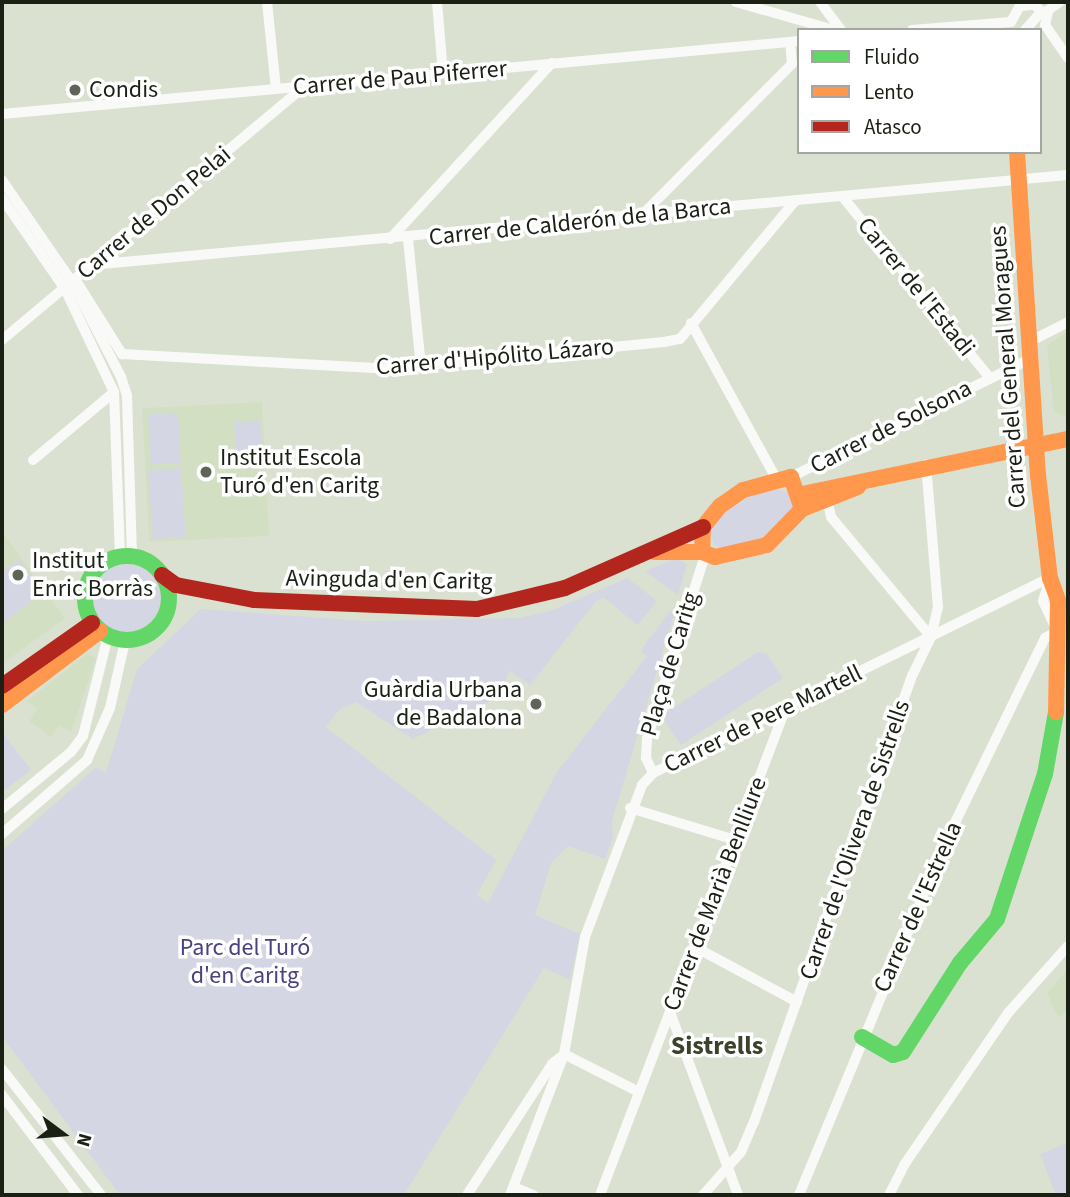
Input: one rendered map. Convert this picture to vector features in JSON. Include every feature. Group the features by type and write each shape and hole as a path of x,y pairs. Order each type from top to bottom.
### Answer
{"street":[{"path":"267,2 276,89"},
{"path":"437,2 443,73"},
{"path":"736,2 827,28"},
{"path":"820,2 840,28"},
{"path":"1027,28 1060,2"},
{"path":"962,28 1012,26 1020,6 1030,3 1044,12"},
{"path":"1044,12 1045,25 1068,58"},
{"path":"639,218 792,64 794,41"},
{"name":"Carrer de Pau Piferrer","path":"2,114 794,41"},
{"path":"390,239 552,63"},
{"name":"Carrer de Don Pelai","path":"2,340 305,86"},
{"name":"Carrer del General Moragues","path":"862,1037 893,1055 903,1052 960,963 997,919 1045,774 1057,707 1057,594 1050,578 1030,359 1017,154"},
{"name":"Carrer de Calderón de la Barca","path":"91,265 639,218 796,200 1068,175"},
{"path":"2,180 71,283 127,397 126,556"},
{"name":"Carrer de l'Estadi","path":"842,196 990,377"},
{"path":"2,198 71,283 114,392 126,556"},
{"name":"Carrer d'Hipólito Lázaro","path":"71,283 122,354 388,369 664,342 680,339 796,200"},
{"path":"408,239 421,366"},
{"path":"1029,342 1068,322"},
{"path":"691,323 783,478 802,501"},
{"name":"Carrer de Solsona","path":"783,478 1030,359"},
{"path":"33,460 114,392"},
{"path":"802,501 926,466 1068,439"},
{"name":"Carrer de l'Olivera de Sistrells","path":"704,1195 741,1152 913,674 931,637 938,607 926,466"},
{"path":"704,553 704,527 720,506 743,490 783,478"},
{"path":"802,501 827,499 877,478"},
{"path":"827,499 831,517 919,617 931,637"},
{"name":"Avinguda d'en Caritg","path":"642,555 668,550 738,555 767,545 802,501"},
{"name":"Avinguda d'en Caritg","path":"162,575 176,585 254,600 477,609 534,599 704,527"},
{"name":"Plaça de Caritg","path":"653,773 646,758 647,739 704,553"},
{"path":"126,556 144,559 162,575 169,599 167,612 149,635 125,641 100,630 85,605 89,579 107,561 126,556"},
{"name":"Carrer de Pere Martell","path":"512,1191 564,1054 585,937 630,808 653,773 1050,578"},
{"name":"Avinguda d'en Caritg","path":"167,612 187,598 211,593"},
{"path":"2,686 100,630"},
{"path":"2,705 100,630"},
{"path":"2,809 71,752 83,736 100,630"},
{"name":"Carrer de l'Estrella","path":"799,1195 862,1037 945,843 1045,638 1057,631"},
{"path":"2,834 87,760 110,708 125,641"},
{"name":"Carrer de Marià Benlliure","path":"600,1195 785,710"},
{"path":"630,808 735,840"},
{"path":"889,1195 904,1165 1007,1013 1068,946"},
{"path":"695,947 797,1002"},
{"path":"670,1012 737,1195"},
{"path":"467,1195 552,1064 564,1054 639,1092"},
{"path":"2,1069 101,1195"},
{"path":"2,1095 78,1195"},
{"path":"512,1191 534,1195"}],"shaded area":[{"path":"1068,332 1068,419 1054,411 1047,345"},
{"name":"Institut Escola Turó d'en Caritg","path":"262,402 269,536 149,542 142,408"},
{"name":"Institut Enric Borràs","path":"2,532 65,618 2,664"},
{"path":"87,654 96,658 71,732 60,725 51,737 29,721 38,709 27,701"},
{"path":"1068,969 1068,1011 1058,1017 1047,993"}],"green space":[{"path":"178,413 181,463 151,465 148,415"},
{"path":"260,420 263,465 237,467 234,422"},
{"path":"181,468 186,537 153,539 148,470"},
{"path":"778,489 790,493 795,505 764,540 725,550 714,545 710,530 720,515 754,493"},
{"path":"677,558 687,565 678,595 645,571"},
{"path":"19,560 43,593 2,624 2,572"},
{"path":"120,564 134,564 146,569 156,579 161,598 156,617 146,627 134,632 120,632 108,627 98,617 93,605 93,591 98,579 108,569"},
{"name":"Parc del Turó d'en Caritg","path":"627,578 657,601 638,625 604,598 597,600 530,685 510,671 496,698 413,739 356,702 340,709 326,727 496,860 477,895 488,903 557,772 647,656 641,651 646,643 670,611 674,614 612,821 613,838 605,859 568,846 551,863 535,915 580,934 570,980 544,968 404,1195 120,1195 2,1036 2,851 96,767 106,773 137,669 201,609 365,621 519,618 550,611"},
{"path":"758,652 767,654 783,678 681,745 665,721 667,712"},
{"path":"2,732 31,770 2,792"},
{"path":"1068,1143 1068,1195 1056,1195 1040,1154"}],"traffic: fast":[{"path":"127,556 143,559 157,568 166,582 169,598 166,614 157,628 143,637 127,640 111,637 97,628 88,614 85,598 88,582 97,568 111,559 127,556"},
{"path":"862,1037 893,1055 903,1052 960,963 997,919 1045,774 1056,712"}],"traffic: slow":[{"path":"1017,154 1038,475 1050,578 1058,600 1056,712"},
{"path":"802,494 1068,439"},
{"path":"655,552 702,552 715,557 767,545 802,509 791,477 743,490 720,506 703,527 702,552"},
{"path":"802,509 858,487"},
{"path":"2,705 100,631"}],"traffic: jam":[{"path":"162,575 176,585 254,600 477,609 565,588 703,527"},
{"path":"2,686 92,623"}],"place":[{"name":"Condis","path":"75,90"},
{"name":"Institut Escola Turó d'en Caritg","path":"206,472"},
{"name":"Institut Enric Borràs","path":"18,575"},
{"name":"Guàrdia Urbana de Badalona","path":"536,704"}],"district":[{"name":"Sistrells","path":"717,1046"}]}
